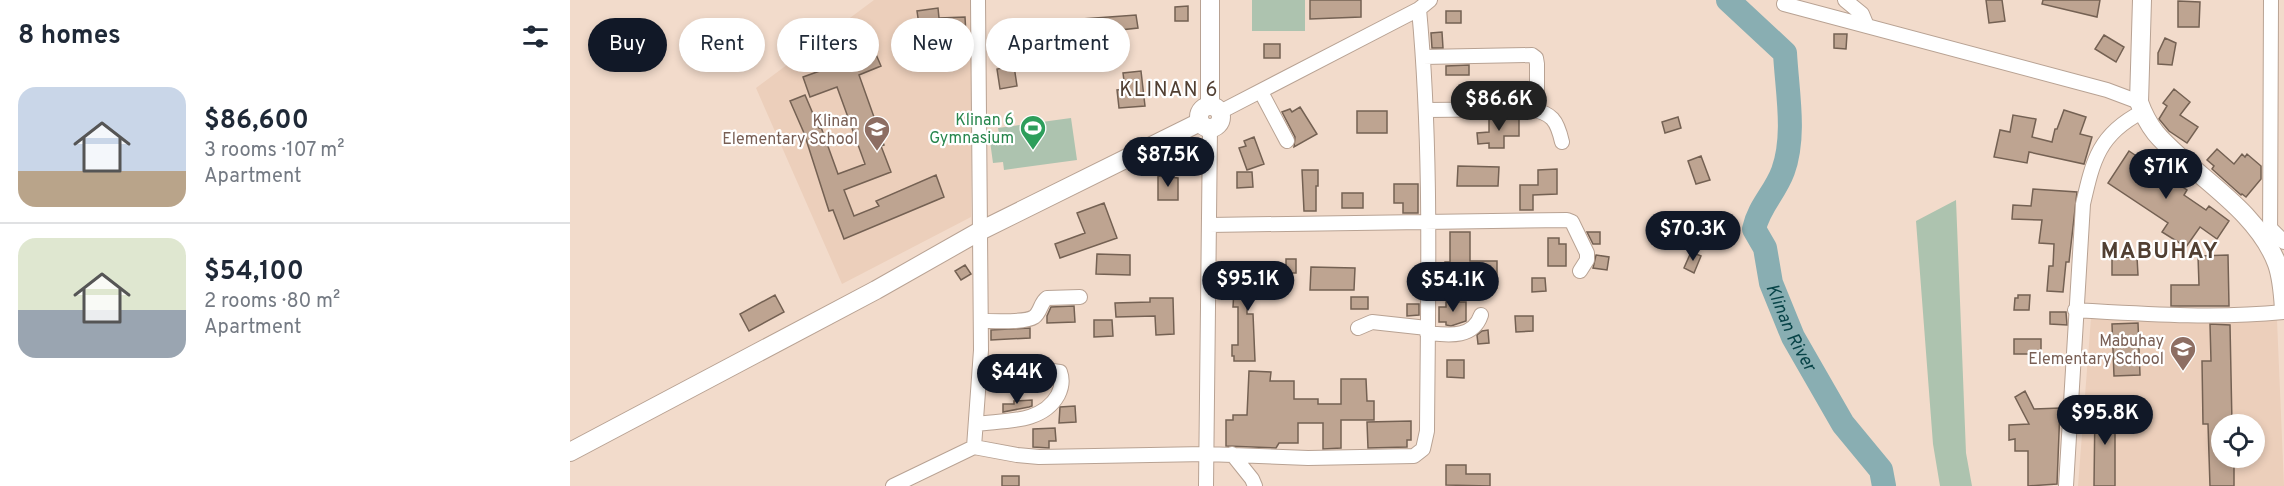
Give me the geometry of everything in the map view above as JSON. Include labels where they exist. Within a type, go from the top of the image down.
[{"type":"street","points":[[974,447],[981,321],[978,0]]},
{"type":"street","points":[[1210,0],[1215,109]]},
{"type":"street","points":[[1845,0],[1862,14],[1867,26]]},
{"type":"street","points":[[2142,0],[2141,107],[2155,134],[2240,211],[2275,239]]},
{"type":"street","points":[[2075,310],[2247,316],[2284,311],[2283,288],[2275,239],[2271,0]]},
{"type":"street","points":[[893,486],[974,447],[1039,457],[1206,453],[1356,458],[1414,456],[1419,453],[1425,445],[1427,431],[1428,222],[1427,110],[1423,57],[1424,4],[1261,92],[1215,109],[1200,111],[1205,125],[1209,225],[1206,453],[1206,486]]},
{"type":"street","points":[[1784,4],[2107,90],[2141,107]]},
{"type":"street","points":[[1423,57],[1532,56],[1536,58],[1537,64],[1537,110]]},
{"type":"street","points":[[2271,86],[2284,75]]},
{"type":"street","points":[[1261,92],[1287,141]]},
{"type":"street","points":[[2066,486],[2083,204],[2093,162],[2105,139],[2141,107]]},
{"type":"street","points":[[1427,110],[1544,111],[1558,125],[1562,142]]},
{"type":"street","points":[[570,452],[876,290],[980,231],[1205,125]]},
{"type":"street","points":[[1209,225],[1567,220],[1572,222],[1587,253],[1587,260],[1580,271]]},
{"type":"street","points":[[981,321],[1029,320],[1037,316],[1043,301],[1047,298],[1080,297]]},
{"type":"street","points":[[1359,328],[1372,322],[1427,331],[1466,333],[1474,328],[1481,315]]},
{"type":"street","points":[[976,424],[1030,417],[1042,413],[1050,406],[1061,387],[1060,372],[1038,369]]},
{"type":"street","points":[[1232,454],[1255,486]]},
{"type":"shaded area","name":"Klinan Elementary School","points":[[874,0],[971,0],[971,18],[891,18],[891,72],[971,72],[971,217],[842,284],[756,88],[777,72],[879,72],[879,18],[850,18]]},
{"type":"shaded area","name":"Mabuhay Elementary School","points":[[2091,318],[2277,320],[2284,486],[2078,486]]},
{"type":"green space","points":[[1252,0],[1305,0],[1305,31],[1252,31]]},
{"type":"green space","name":"Klinan 6 Gymnasium","points":[[1071,118],[1077,160],[1004,170],[1003,162],[993,163],[990,141],[1000,140],[998,128]]},
{"type":"green space","points":[[1956,200],[1966,453],[1972,486],[1940,486],[1933,444],[1916,221]]},
{"type":"building","points":[[1310,0],[1361,0],[1361,17],[1310,19]]},
{"type":"building","points":[[1986,0],[2002,0],[2005,21],[1989,23]]},
{"type":"building","points":[[2043,0],[2100,0],[2097,17],[2042,4]]},
{"type":"building","points":[[2178,1],[2200,2],[2199,27],[2178,27]]},
{"type":"building","points":[[1188,6],[1188,21],[1175,21],[1175,7]]},
{"type":"building","points":[[938,8],[939,18],[918,18],[917,11]]},
{"type":"building","points":[[1446,11],[1461,11],[1461,23],[1446,23]]},
{"type":"building","points":[[1136,15],[1138,28],[1130,29],[1130,18],[1096,18]]},
{"type":"building","points":[[1442,32],[1443,48],[1432,48],[1431,33]]},
{"type":"building","points":[[1834,34],[1847,34],[1846,49],[1834,48]]},
{"type":"building","points":[[2104,35],[2124,47],[2116,62],[2095,49]]},
{"type":"building","points":[[2165,38],[2176,43],[2172,65],[2158,64],[2158,53]]},
{"type":"building","points":[[1264,44],[1280,44],[1280,58],[1264,58]]},
{"type":"building","points":[[1469,65],[1469,75],[1446,75],[1446,66]]},
{"type":"building","points":[[1141,71],[1145,106],[1119,108],[1117,90],[1125,89],[1123,73]]},
{"type":"building","points":[[817,72],[866,72],[859,75],[884,145],[881,146],[891,172],[844,190],[854,216],[879,206],[876,201],[936,175],[944,197],[844,239],[833,210],[829,211],[804,133],[790,101],[805,95],[819,128],[821,127],[838,174],[865,164],[837,87],[810,97],[803,77]]},
{"type":"building","points":[[997,72],[1015,72],[1017,86],[1000,89]]},
{"type":"building","points":[[2174,89],[2190,102],[2180,115],[2198,127],[2187,143],[2169,131],[2159,119],[2167,106],[2163,103]]},
{"type":"building","points":[[1495,94],[1495,100],[1455,101],[1455,96]]},
{"type":"building","points":[[1300,107],[1317,134],[1294,147],[1295,137],[1282,112],[1290,109],[1292,112]]},
{"type":"building","points":[[2064,110],[2086,117],[2080,134],[2092,137],[2084,164],[2029,152],[2027,163],[1994,157],[2000,130],[2010,132],[2013,115],[2036,119],[2032,137],[2052,142]]},
{"type":"building","points":[[1357,111],[1387,111],[1387,133],[1357,133]]},
{"type":"building","points":[[1678,117],[1681,128],[1665,133],[1662,122]]},
{"type":"building","points":[[1489,118],[1519,118],[1519,136],[1504,136],[1504,148],[1489,148],[1489,143],[1478,144],[1477,133],[1489,132]]},
{"type":"building","points":[[1254,137],[1264,164],[1247,170],[1239,148],[1246,146],[1244,141]]},
{"type":"building","points":[[2217,149],[2234,164],[2242,154],[2245,157],[2247,154],[2261,166],[2261,179],[2246,197],[2212,169],[2214,166],[2207,160]]},
{"type":"building","points":[[2129,151],[2187,190],[2184,195],[2206,210],[2209,206],[2229,221],[2217,239],[2200,227],[2186,247],[2162,232],[2168,223],[2108,183]]},
{"type":"building","points":[[1701,156],[1710,180],[1696,184],[1688,161]]},
{"type":"building","points":[[1458,166],[1499,167],[1498,186],[1457,186]]},
{"type":"building","points":[[1557,169],[1557,194],[1533,195],[1533,210],[1520,210],[1520,185],[1538,185],[1538,170]]},
{"type":"building","points":[[1302,170],[1318,170],[1316,211],[1304,211]]},
{"type":"building","points":[[1237,172],[1252,172],[1253,187],[1237,188]]},
{"type":"building","points":[[1158,176],[1178,178],[1178,200],[1158,200]]},
{"type":"building","points":[[1394,184],[1418,184],[1418,213],[1403,213],[1403,203],[1394,203]]},
{"type":"building","points":[[2033,189],[2077,192],[2063,292],[2047,291],[2049,266],[2053,266],[2054,244],[2039,243],[2042,220],[2012,219],[2013,205],[2031,206]]},
{"type":"building","points":[[1342,193],[1363,193],[1363,208],[1342,208]]},
{"type":"building","points":[[1104,203],[1117,238],[1060,258],[1055,244],[1085,233],[1077,213]]},
{"type":"building","points":[[1450,232],[1470,232],[1470,261],[1497,261],[1497,288],[1484,288],[1484,281],[1451,281],[1451,275],[1445,275],[1445,262],[1450,262]]},
{"type":"building","points":[[1587,232],[1600,232],[1600,244],[1593,244]]},
{"type":"building","points":[[1548,238],[1559,238],[1559,244],[1566,244],[1566,266],[1548,266]]},
{"type":"building","points":[[1691,252],[1701,256],[1694,273],[1684,268]]},
{"type":"building","points":[[1097,254],[1130,255],[1130,275],[1096,274]]},
{"type":"building","points":[[1596,255],[1609,257],[1607,270],[1593,268]]},
{"type":"building","points":[[2228,255],[2229,306],[2171,306],[2171,285],[2199,285],[2198,256]]},
{"type":"building","points":[[2137,257],[2138,275],[2112,275],[2112,258]]},
{"type":"building","points":[[1286,259],[1296,259],[1296,273],[1286,273]]},
{"type":"building","points":[[965,265],[971,274],[961,280],[955,271]]},
{"type":"building","points":[[1311,267],[1355,268],[1354,290],[1310,290]]},
{"type":"building","points":[[1235,273],[1280,273],[1280,286],[1247,286],[1247,314],[1253,314],[1255,361],[1234,361],[1234,356],[1232,356],[1232,345],[1238,345],[1238,307],[1233,307]]},
{"type":"building","points":[[1532,278],[1545,278],[1546,291],[1532,292]]},
{"type":"building","points":[[775,295],[784,312],[749,331],[740,314]]},
{"type":"building","points":[[2018,295],[2030,295],[2029,310],[2014,310],[2015,298],[2018,298]]},
{"type":"building","points":[[1351,297],[1368,297],[1368,309],[1351,309]]},
{"type":"building","points":[[1150,298],[1173,298],[1174,334],[1156,335],[1155,316],[1116,317],[1115,303],[1150,302]]},
{"type":"building","points":[[1446,302],[1466,302],[1466,321],[1451,326],[1446,325],[1446,322],[1439,322],[1439,307],[1446,307]]},
{"type":"building","points":[[1407,304],[1419,304],[1419,315],[1407,316]]},
{"type":"building","points":[[1074,306],[1075,322],[1047,323],[1051,307]]},
{"type":"building","points":[[2050,312],[2066,312],[2067,325],[2050,324]]},
{"type":"building","points":[[1515,316],[1533,316],[1533,331],[1516,332]]},
{"type":"building","points":[[1094,320],[1112,320],[1113,336],[1094,337]]},
{"type":"building","points":[[2138,323],[2140,375],[2114,376],[2112,324]]},
{"type":"building","points":[[2210,324],[2230,325],[2232,414],[2211,414],[2211,468],[2234,468],[2234,486],[2210,486],[2208,424],[2203,424],[2202,361],[2211,361]]},
{"type":"building","points":[[1030,328],[1030,338],[991,340],[991,330]]},
{"type":"building","points":[[1488,330],[1489,343],[1478,344],[1477,335]]},
{"type":"building","points":[[2014,339],[2041,339],[2041,354],[2014,354]]},
{"type":"building","points":[[1447,360],[1464,360],[1464,378],[1447,377]]},
{"type":"building","points":[[995,364],[1010,364],[1010,382],[995,382]]},
{"type":"building","points":[[1249,371],[1271,372],[1270,381],[1294,381],[1294,399],[1318,399],[1318,404],[1341,404],[1341,379],[1366,379],[1367,401],[1374,401],[1374,420],[1341,420],[1341,448],[1323,449],[1323,423],[1298,423],[1298,443],[1279,443],[1276,448],[1226,446],[1226,420],[1233,420],[1233,415],[1247,415]]},
{"type":"building","points":[[2025,391],[2034,409],[2060,408],[2057,484],[2028,486],[2028,451],[2015,451],[2015,439],[2009,440],[2009,425],[2029,424],[2015,397]]},
{"type":"building","points":[[1032,400],[1032,406],[1003,412],[1003,404]]},
{"type":"building","points":[[2095,405],[2115,405],[2115,486],[2094,486]]},
{"type":"building","points":[[1075,406],[1076,422],[1059,423],[1060,407]]},
{"type":"building","points":[[1411,421],[1411,440],[1407,440],[1407,447],[1368,448],[1367,422]]},
{"type":"building","points":[[1055,428],[1056,441],[1049,441],[1049,448],[1033,447],[1033,429]]},
{"type":"building","points":[[1446,465],[1466,465],[1466,474],[1490,474],[1490,486],[1446,485]]},
{"type":"building","points":[[1002,476],[1019,476],[1019,486],[1002,486]]},
{"type":"waterway","name":"Klinan River","points":[[1728,0],[1785,53],[1790,113],[1787,157],[1780,179],[1760,213],[1754,229],[1765,248],[1771,283],[1793,337],[1843,424],[1881,470],[1884,486]]},
{"type":"place","name":"Klinan 6 Gymnasium","points":[[1033,151]]},
{"type":"place","name":"Klinan Elementary School","points":[[877,152]]},
{"type":"place","name":"Mabuhay Elementary School","points":[[2183,372]]},
{"type":"district","name":"KLINAN 6","points":[[1169,89]]},
{"type":"district","name":"MABUHAY","points":[[2160,250]]}]
